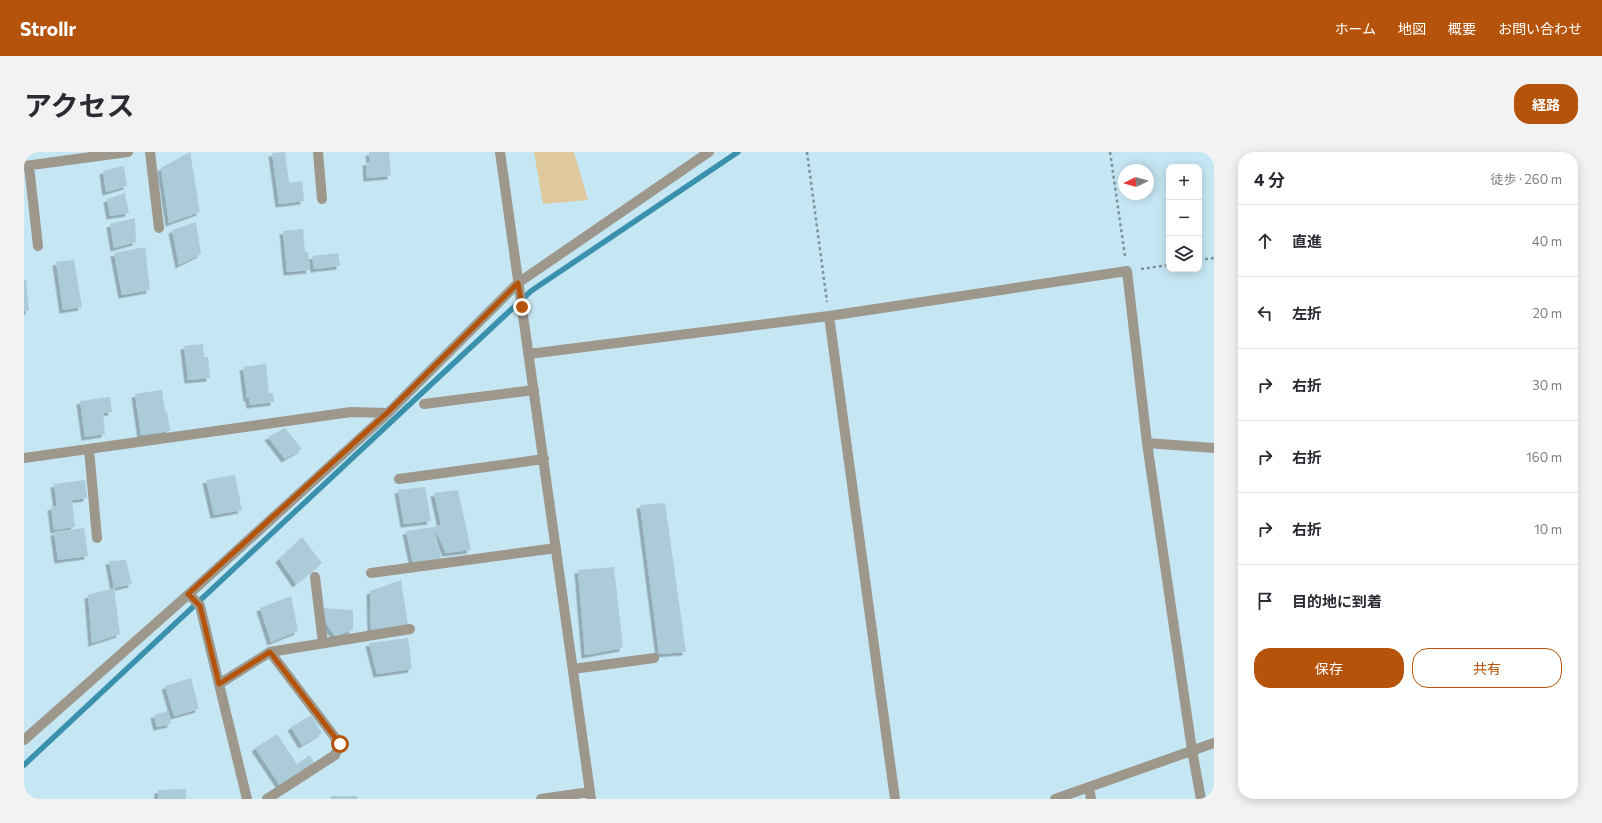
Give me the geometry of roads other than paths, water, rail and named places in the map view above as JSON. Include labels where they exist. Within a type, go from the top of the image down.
[{"type":"street","points":[[38,246],[26,166],[91,154],[128,152]]},
{"type":"street","points":[[150,152],[159,228]]},
{"type":"street","points":[[318,152],[322,199]]},
{"type":"street","points":[[500,152],[591,796],[541,799]]},
{"type":"street","points":[[24,740],[188,594],[388,412],[518,283],[709,152]]},
{"type":"street","points":[[529,354],[829,316],[1127,271],[1147,443],[1192,750],[1202,799]]},
{"type":"street","points":[[829,316],[896,799]]},
{"type":"street","points":[[424,404],[534,390]]},
{"type":"street","points":[[24,458],[351,412],[388,412]]},
{"type":"street","points":[[1147,443],[1214,448]]},
{"type":"street","points":[[89,449],[97,538]]},
{"type":"street","points":[[398,479],[544,459]]},
{"type":"street","points":[[370,573],[556,548]]},
{"type":"street","points":[[315,578],[324,643]]},
{"type":"street","points":[[188,594],[200,606],[247,799]]},
{"type":"street","points":[[219,684],[270,652],[410,629]]},
{"type":"street","points":[[267,799],[336,755],[340,744],[270,652]]},
{"type":"street","points":[[573,670],[654,658]]},
{"type":"street","points":[[1055,799],[1214,743]]},
{"type":"street","points":[[1089,787],[1091,799]]},
{"type":"waterway","points":[[24,765],[531,291],[738,152]]}]
